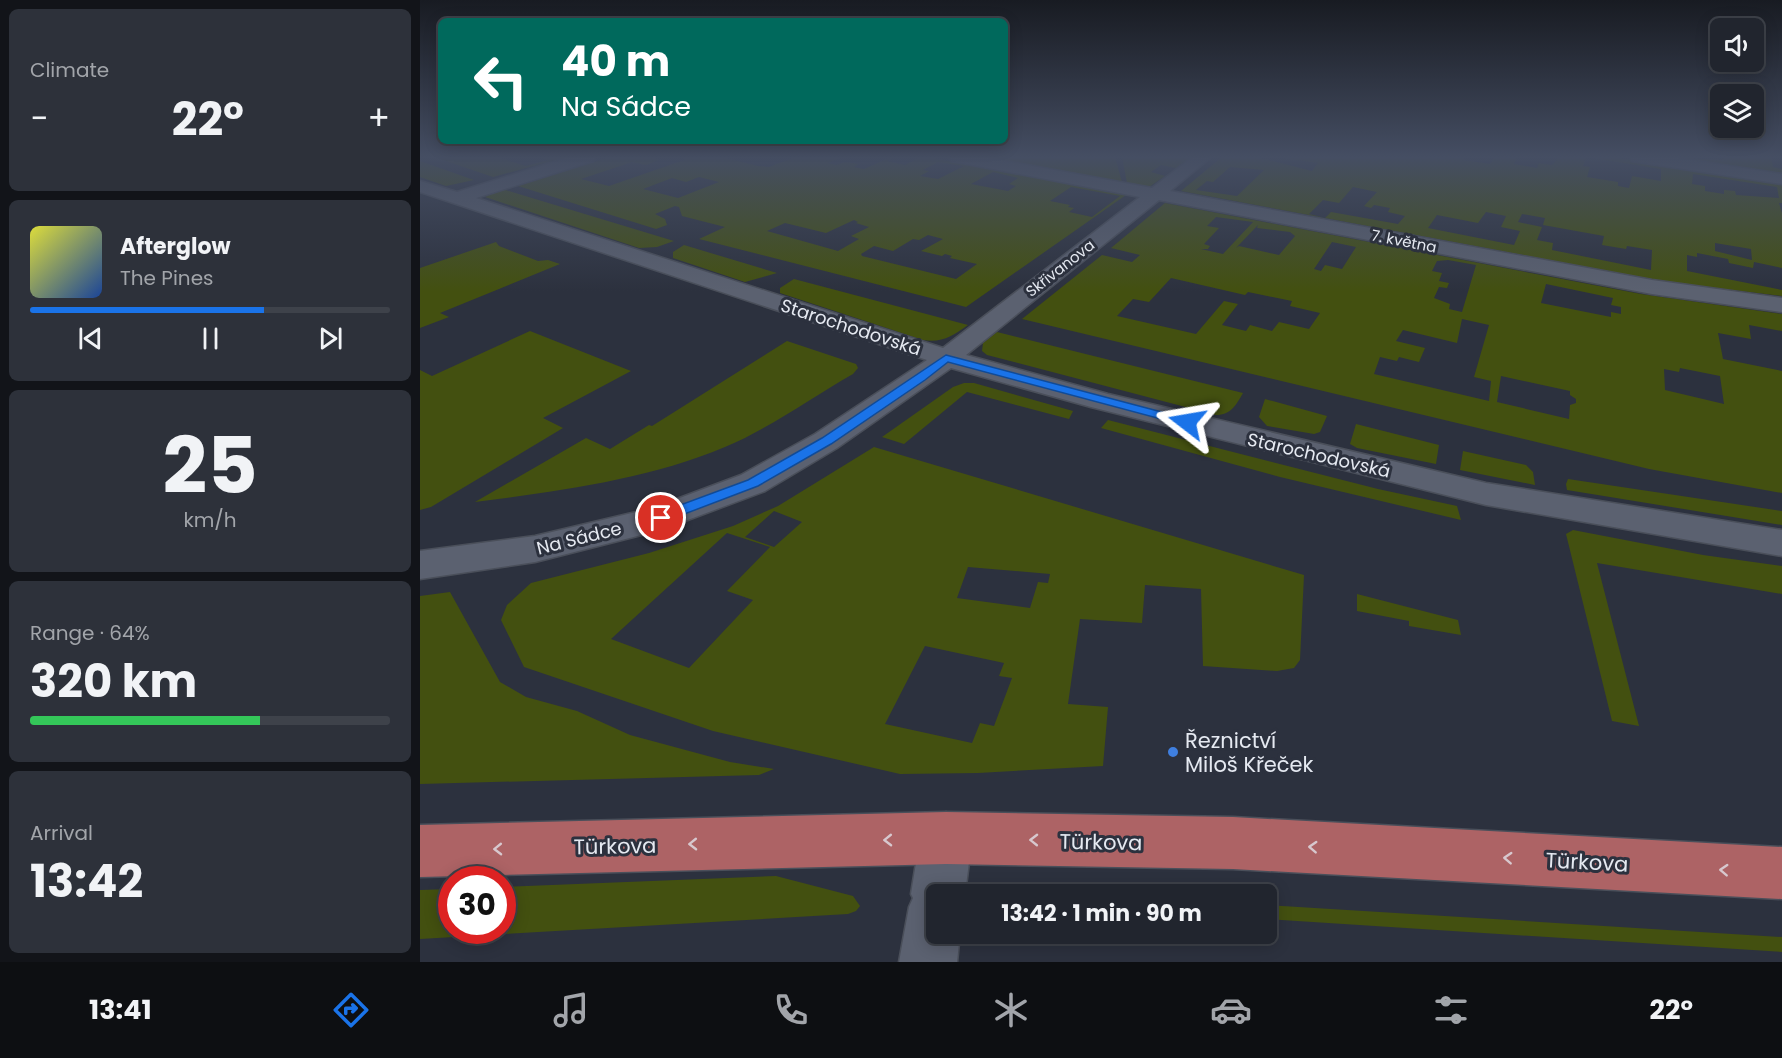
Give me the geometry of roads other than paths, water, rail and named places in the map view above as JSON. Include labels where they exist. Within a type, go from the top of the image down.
[{"type":"main road","name":"Türkova","points":[[420,851],[946,838],[1233,843],[1782,873]]},
{"type":"street","name":"Starochodovská","points":[[469,202],[946,358],[1112,404],[1486,494],[1782,543]]},
{"type":"street","name":"Skřivanova","points":[[946,358],[1144,202]]},
{"type":"street","name":"7. května","points":[[1196,202],[1652,287],[1782,305]]},
{"type":"street","name":"Na Sádce","points":[[420,565],[535,549],[661,518],[753,483],[826,441],[921,378],[946,358]]},
{"type":"street","points":[[939,884],[946,838]]},
{"type":"street","points":[[928,962],[931,944]]},
{"type":"place","name":"Řeznictví Miloš Křeček","points":[[1173,752]]}]
